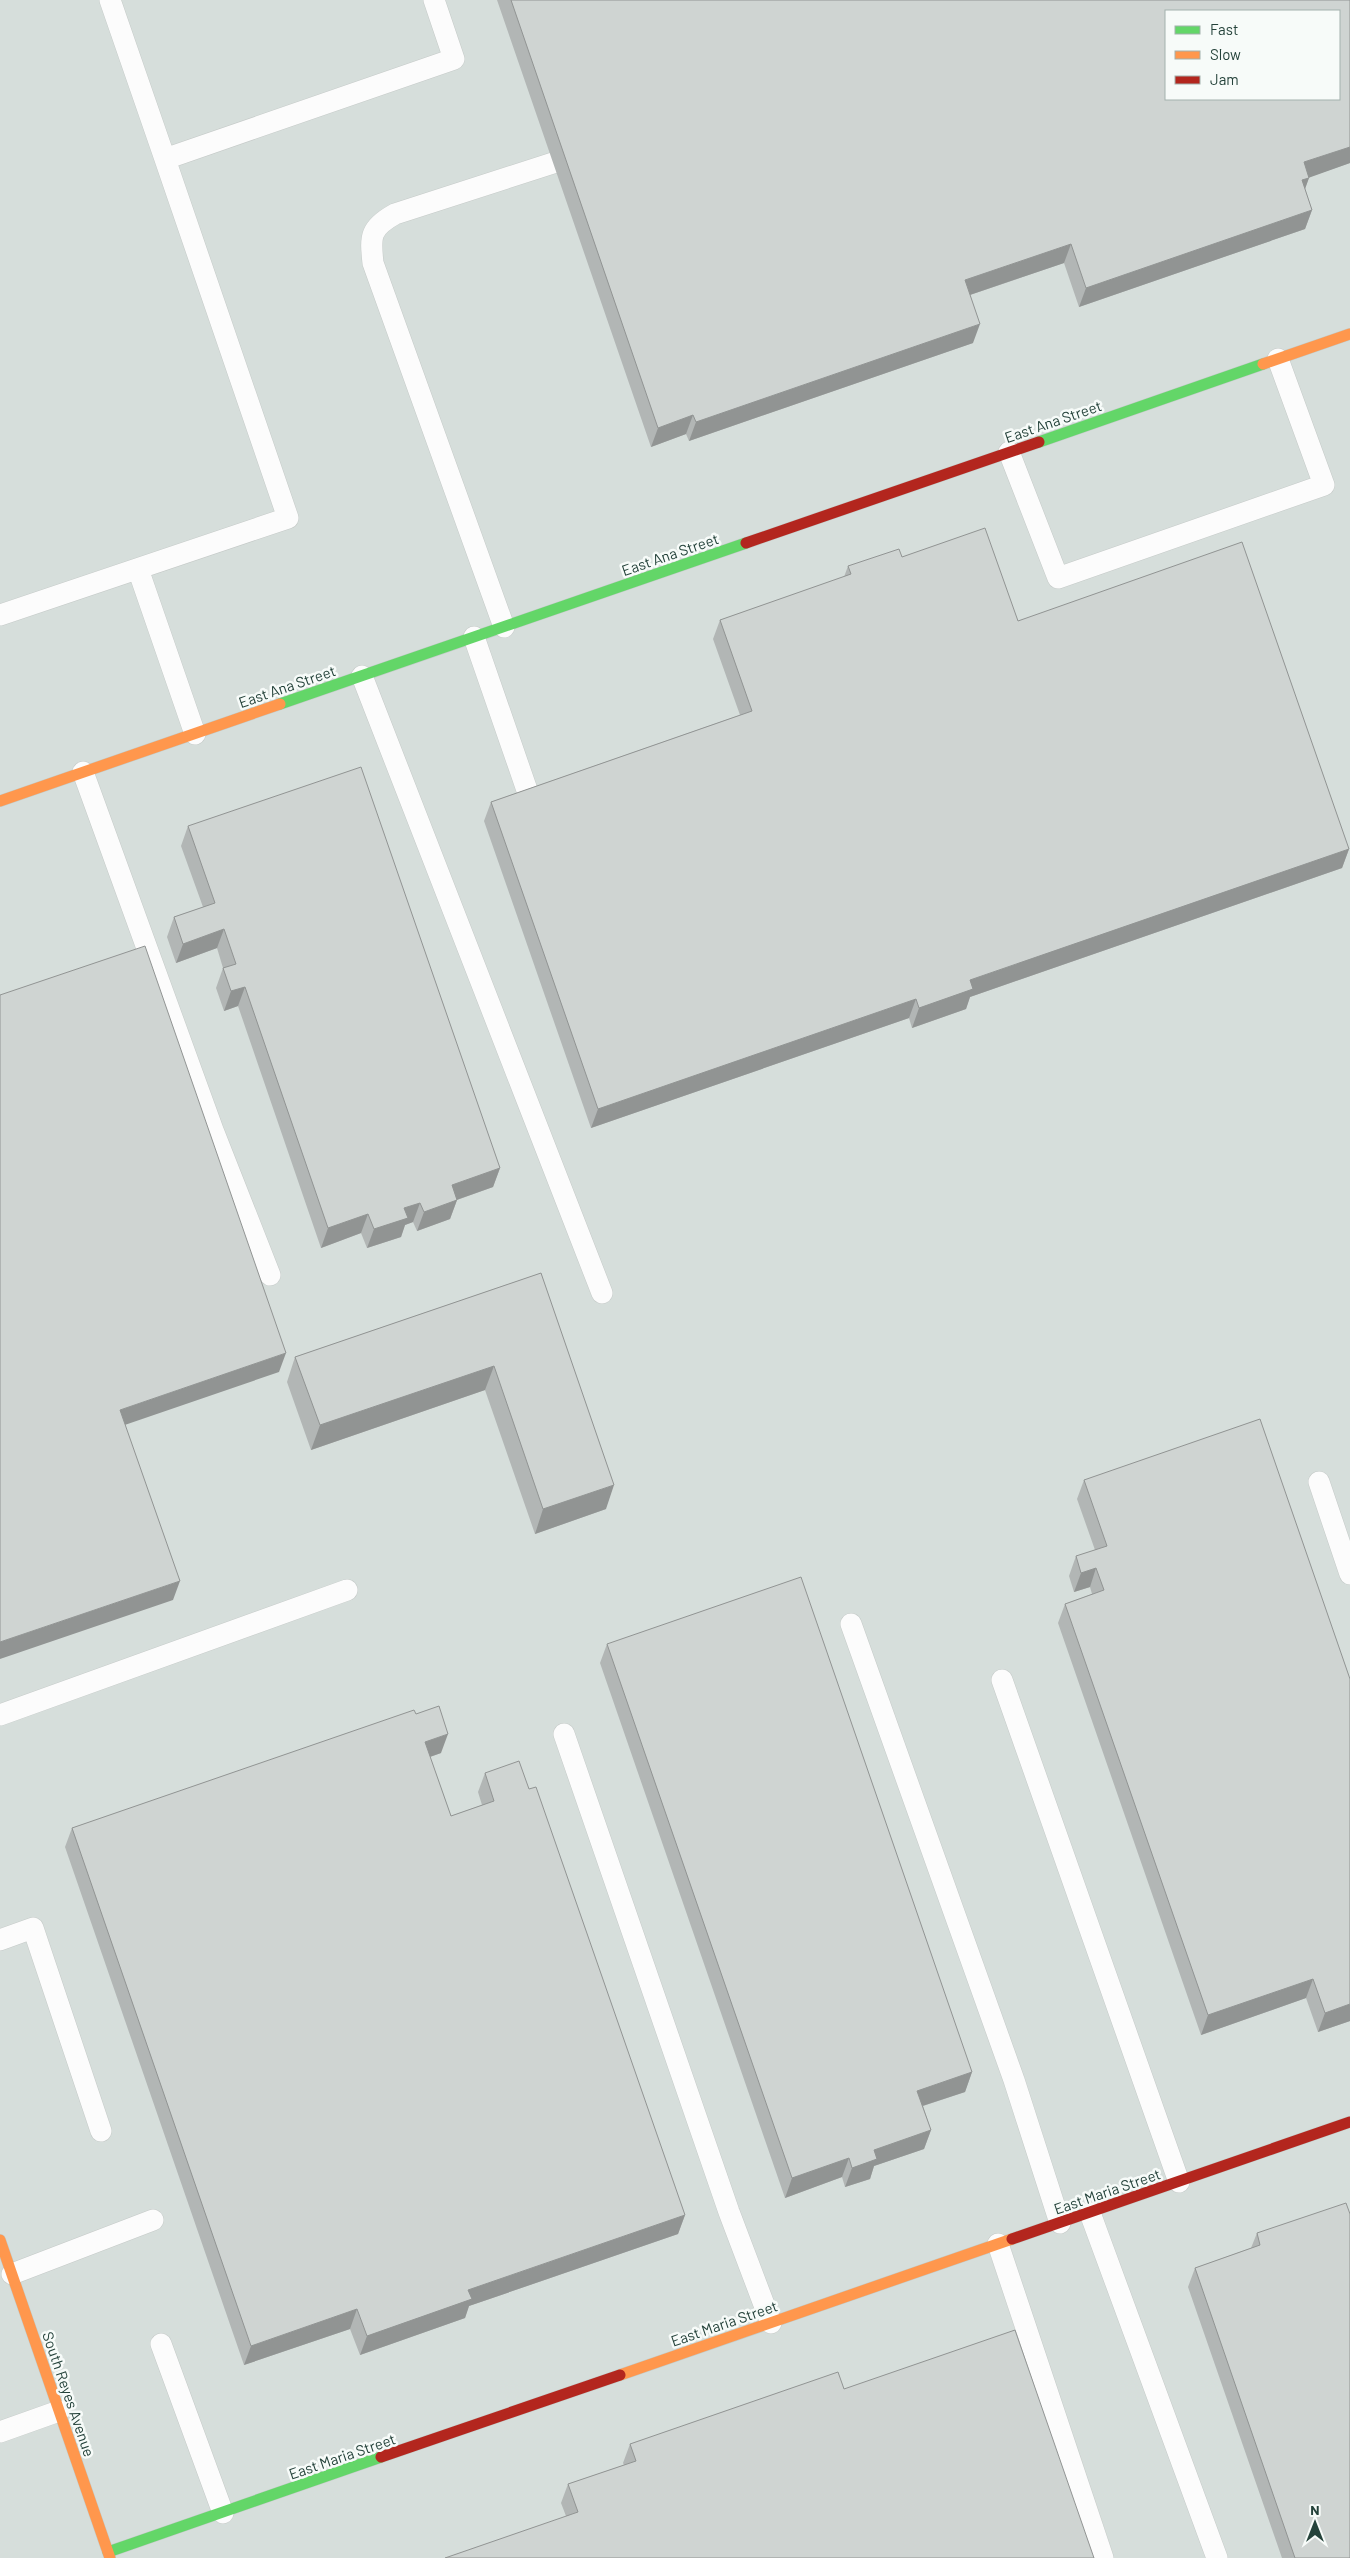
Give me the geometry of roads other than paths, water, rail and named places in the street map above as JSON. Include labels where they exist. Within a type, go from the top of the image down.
[{"type":"street","name":"East Ana Street","points":[[0,801],[1350,334]]},
{"type":"street","name":"East Maria Street","points":[[109,2555],[223,2512],[1350,2122]]},
{"type":"street","name":"South Reyes Avenue","points":[[0,2240],[109,2555]]},
{"type":"lane","points":[[0,615],[288,518],[110,0]]},
{"type":"lane","points":[[165,159],[454,59],[434,0]]},
{"type":"lane","points":[[504,627],[373,264],[370,240],[378,224],[395,214],[553,163]]},
{"type":"lane","points":[[1009,452],[1058,578],[1068,575],[1324,485],[1278,359]]},
{"type":"lane","points":[[138,569],[195,734]]},
{"type":"lane","points":[[474,637],[528,792]]},
{"type":"lane","points":[[362,676],[602,1293]]},
{"type":"lane","points":[[83,772],[213,1130],[270,1275]]},
{"type":"lane","points":[[1319,1482],[1350,1574]]},
{"type":"lane","points":[[0,1715],[347,1590]]},
{"type":"lane","points":[[851,1624],[1014,2080],[1060,2223]]},
{"type":"lane","points":[[1002,1680],[1179,2182]]},
{"type":"lane","points":[[564,1734],[729,2212],[770,2323]]},
{"type":"lane","points":[[0,1940],[32,1928],[101,2131]]},
{"type":"lane","points":[[1090,2213],[1217,2558]]},
{"type":"lane","points":[[12,2274],[153,2220]]},
{"type":"lane","points":[[998,2244],[1103,2558]]},
{"type":"lane","points":[[162,2344],[223,2512]]},
{"type":"lane","points":[[0,2432],[59,2411]]}]
